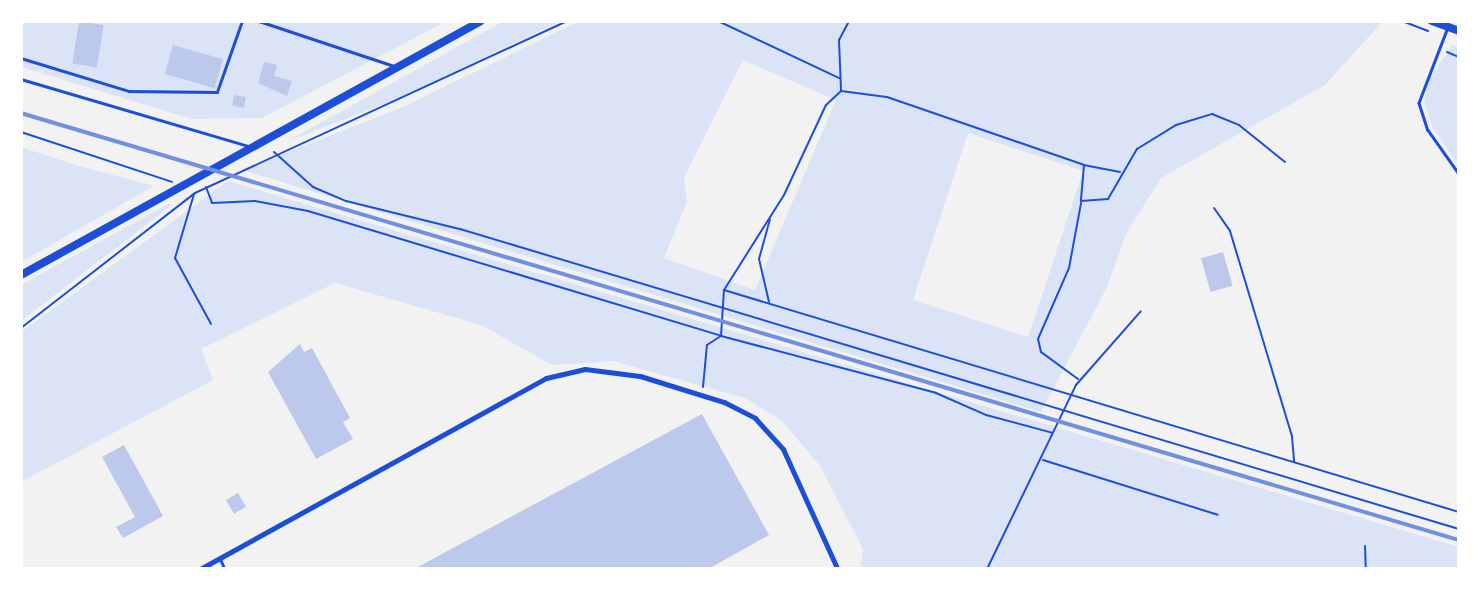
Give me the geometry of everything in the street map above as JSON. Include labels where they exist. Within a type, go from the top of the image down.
[{"type":"main road","points":[[21,275],[481,21]]},
{"type":"main road","points":[[1432,21],[1459,31]]},
{"type":"street","points":[[200,569],[546,378],[611,370],[700,394],[755,418],[783,449],[837,568]]},
{"type":"lane","points":[[21,58],[129,91],[217,92],[242,21]]},
{"type":"lane","points":[[259,21],[397,68]]},
{"type":"lane","points":[[1448,27],[1419,103],[1428,130],[1459,174]]},
{"type":"lane","points":[[21,79],[252,147]]},
{"type":"lane","points":[[220,558],[225,569]]},
{"type":"path","points":[[21,328],[195,193],[274,152],[401,102],[566,21]]},
{"type":"path","points":[[718,21],[839,78]]},
{"type":"path","points":[[841,91],[839,40],[849,21]]},
{"type":"path","points":[[1440,48],[1459,57]]},
{"type":"path","points":[[841,91],[887,97],[1084,165],[1120,172]]},
{"type":"path","points":[[721,335],[719,309],[724,290],[772,215],[826,105],[841,91]]},
{"type":"path","points":[[1081,201],[1108,199],[1120,172],[1157,136],[1212,114],[1239,125],[1284,162]]},
{"type":"path","points":[[21,132],[183,186]]},
{"type":"path","points":[[274,152],[313,187],[346,201],[1459,529]]},
{"type":"path","points":[[1079,380],[1041,352],[1038,339],[1069,268],[1081,201],[1084,165]]},
{"type":"path","points":[[206,187],[212,203],[255,201],[308,211],[721,335],[936,393],[986,415],[1053,433]]},
{"type":"path","points":[[195,193],[175,258],[212,324]]},
{"type":"path","points":[[1214,208],[1230,231],[1292,437],[1294,464]]},
{"type":"path","points":[[769,303],[759,259],[772,215]]},
{"type":"path","points":[[724,290],[1069,398],[1459,512]]},
{"type":"path","points":[[987,569],[1079,380],[1142,312]]},
{"type":"path","points":[[700,394],[707,345],[721,335]]},
{"type":"path","points":[[1042,460],[1217,515]]},
{"type":"path","points":[[1365,546],[1366,569]]},
{"type":"shaded area","points":[[21,21],[447,21],[262,118],[192,119],[21,67]]},
{"type":"shaded area","points":[[504,21],[561,21],[399,98],[286,142]]},
{"type":"shaded area","points":[[579,21],[1383,21],[1325,85],[1161,178],[1126,234],[1107,287],[1041,412],[242,170],[403,107]],"holes":[[[743,60],[836,100],[755,290],[664,258],[687,202],[684,178]],[[968,133],[1083,171],[1028,337],[913,300]]]},
{"type":"shaded area","points":[[1452,45],[1459,48],[1459,166],[1433,128],[1424,101],[1429,80]]},
{"type":"shaded area","points":[[21,147],[76,165],[154,186],[21,262]]},
{"type":"shaded area","points":[[228,181],[1459,547],[1459,569],[860,569],[863,549],[820,466],[782,421],[745,398],[613,361],[552,365],[481,325],[335,283],[201,349],[213,380],[21,482],[21,332]]},
{"type":"shaded area","points":[[168,204],[172,205],[21,321],[21,285]]},
{"type":"building","points":[[79,21],[104,25],[97,67],[72,63]]},
{"type":"building","points":[[173,45],[223,59],[215,88],[165,74]]},
{"type":"building","points":[[264,62],[277,65],[274,76],[292,81],[287,96],[258,83]]},
{"type":"building","points":[[234,95],[246,97],[244,108],[232,106]]},
{"type":"building","points":[[1223,252],[1233,286],[1211,292],[1201,258]]},
{"type":"building","points":[[300,344],[304,352],[312,348],[350,418],[343,422],[353,439],[316,459],[268,372]]},
{"type":"building","points":[[702,414],[769,535],[708,569],[414,569]]},
{"type":"building","points":[[124,445],[163,516],[123,538],[116,527],[135,517],[102,457]]},
{"type":"building","points":[[238,493],[246,507],[234,514],[226,500]]},
{"type":"railway","points":[[21,113],[1459,540]]}]
